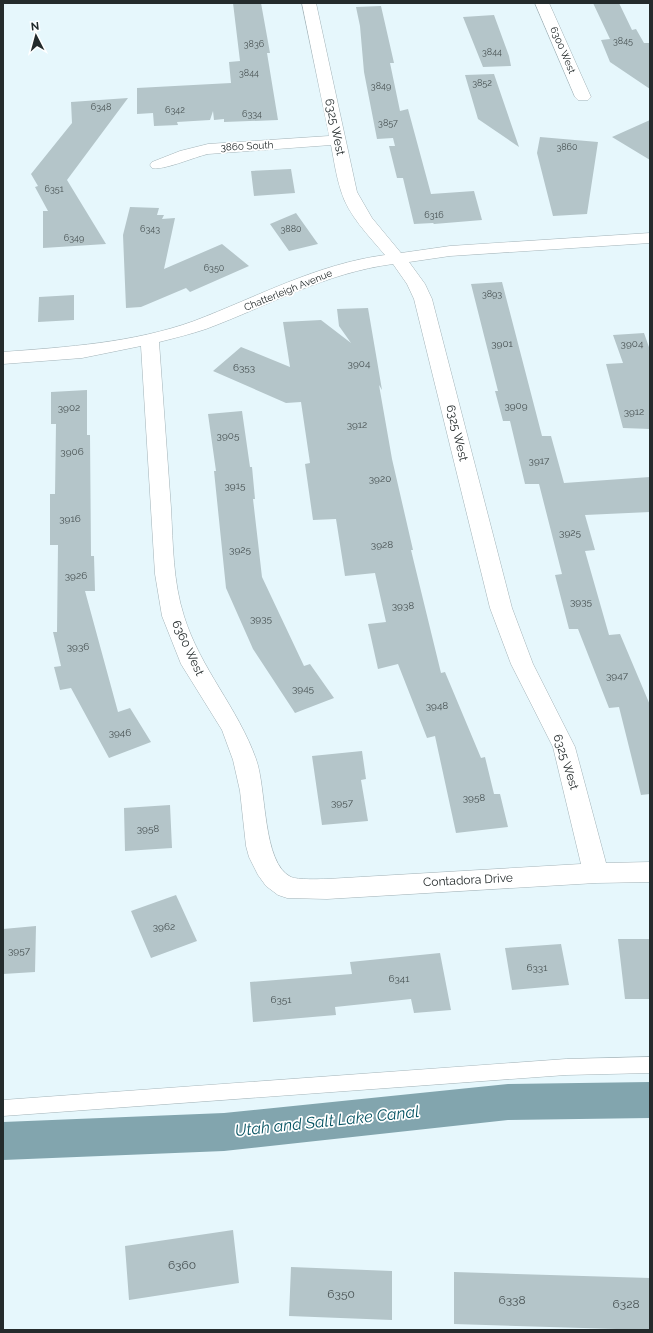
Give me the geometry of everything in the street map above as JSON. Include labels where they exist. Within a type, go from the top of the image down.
[{"type":"street","name":"6325 West","points":[[309,3],[351,199],[361,216],[395,258],[410,272],[423,299],[502,614],[522,664],[564,747],[596,873]]},
{"type":"street","name":"6300 West","points":[[542,3],[583,97]]},
{"type":"street","name":"3860 South","points":[[158,165],[186,154],[208,149],[338,140]]},
{"type":"street","name":"Chatterleigh Avenue","points":[[3,358],[93,351],[150,339],[199,325],[315,277],[353,266],[395,258],[450,251],[650,238]]},
{"type":"street","name":"6360 West","points":[[150,339],[165,574],[173,616],[192,664],[232,728],[245,760],[251,785],[261,857],[275,879],[287,888]]},
{"type":"street","name":"Contadora Drive","points":[[287,888],[327,889],[596,873],[650,872]]},
{"type":"lane","points":[[3,1108],[558,1067],[650,1065]]},
{"type":"building","points":[[233,3],[261,3],[270,53],[267,53],[278,120],[224,122],[224,119],[214,120],[213,111],[210,120],[177,122],[178,125],[154,126],[153,113],[137,114],[137,88],[231,83],[229,62],[240,61]]},
{"type":"building","points":[[593,3],[619,3],[632,30],[636,29],[644,43],[650,43],[650,89],[610,62],[601,40],[610,39]]},
{"type":"building","points":[[381,6],[394,63],[390,63],[400,111],[408,109],[431,194],[474,191],[482,220],[414,224],[403,178],[397,178],[389,146],[395,146],[393,138],[377,139],[364,72],[360,26],[356,7]]},
{"type":"building","points":[[494,15],[509,56],[511,66],[483,67],[463,17]]},
{"type":"building","points":[[494,74],[519,147],[478,119],[465,75]]},
{"type":"building","points":[[128,98],[67,180],[106,244],[43,248],[43,211],[48,211],[35,187],[38,186],[31,174],[72,123],[71,102]]},
{"type":"building","points":[[650,120],[650,160],[612,137]]},
{"type":"building","points":[[540,137],[598,142],[587,214],[553,216],[537,153]]},
{"type":"building","points":[[291,169],[295,193],[254,196],[251,171]]},
{"type":"building","points":[[130,207],[159,208],[157,215],[164,215],[162,219],[175,218],[164,269],[222,244],[249,266],[190,292],[186,288],[141,307],[126,308],[123,235]]},
{"type":"building","points":[[296,213],[318,244],[289,251],[270,224]]},
{"type":"building","points":[[502,282],[542,436],[551,436],[564,483],[650,477],[650,512],[585,515],[595,550],[585,551],[609,635],[620,634],[650,705],[650,794],[641,795],[619,707],[609,708],[578,629],[569,629],[555,575],[562,574],[539,484],[525,484],[510,421],[503,421],[495,391],[498,391],[471,284]]},
{"type":"building","points":[[74,295],[74,320],[38,322],[39,297]]},
{"type":"building","points":[[368,308],[382,390],[379,385],[392,459],[413,550],[411,550],[441,673],[445,672],[481,758],[485,757],[494,794],[500,794],[508,827],[456,833],[435,736],[427,738],[398,664],[378,669],[368,624],[386,622],[375,573],[345,576],[336,519],[313,520],[305,464],[310,463],[301,402],[286,403],[213,371],[241,347],[290,367],[283,322],[321,320],[351,343],[339,326],[337,309]]},
{"type":"building","points":[[644,333],[650,350],[650,429],[623,428],[606,364],[623,363],[613,335]]},
{"type":"building","points":[[87,390],[87,435],[90,435],[91,556],[94,556],[95,591],[85,591],[118,712],[130,708],[151,742],[109,758],[71,688],[60,690],[54,667],[61,666],[53,632],[57,632],[58,545],[50,545],[50,494],[55,494],[56,424],[51,424],[51,392]]},
{"type":"building","points":[[242,411],[250,467],[252,467],[255,499],[253,499],[262,577],[304,666],[310,664],[334,698],[295,713],[253,649],[226,588],[214,471],[216,471],[208,414]]},
{"type":"building","points":[[362,751],[366,779],[361,780],[368,821],[322,825],[312,756]]},
{"type":"building","points":[[170,805],[172,848],[125,851],[124,808]]},
{"type":"building","points":[[176,895],[197,941],[151,958],[131,911]]},
{"type":"building","points":[[36,926],[35,972],[3,974],[3,929]]},
{"type":"building","points":[[618,939],[650,939],[650,999],[625,999]]},
{"type":"building","points":[[561,944],[569,985],[512,990],[505,948]]},
{"type":"building","points":[[440,953],[451,1010],[414,1013],[411,999],[335,1007],[336,1015],[253,1022],[250,982],[352,974],[350,962]]},
{"type":"building","points":[[233,1230],[239,1283],[129,1300],[125,1246]]},
{"type":"building","points":[[291,1267],[392,1271],[392,1320],[289,1316]]},
{"type":"building","points":[[454,1272],[650,1278],[650,1330],[454,1324]]},
{"type":"waterway","name":"Utah and Salt Lake Canal","points":[[3,1141],[224,1132],[508,1102],[650,1100]]}]
